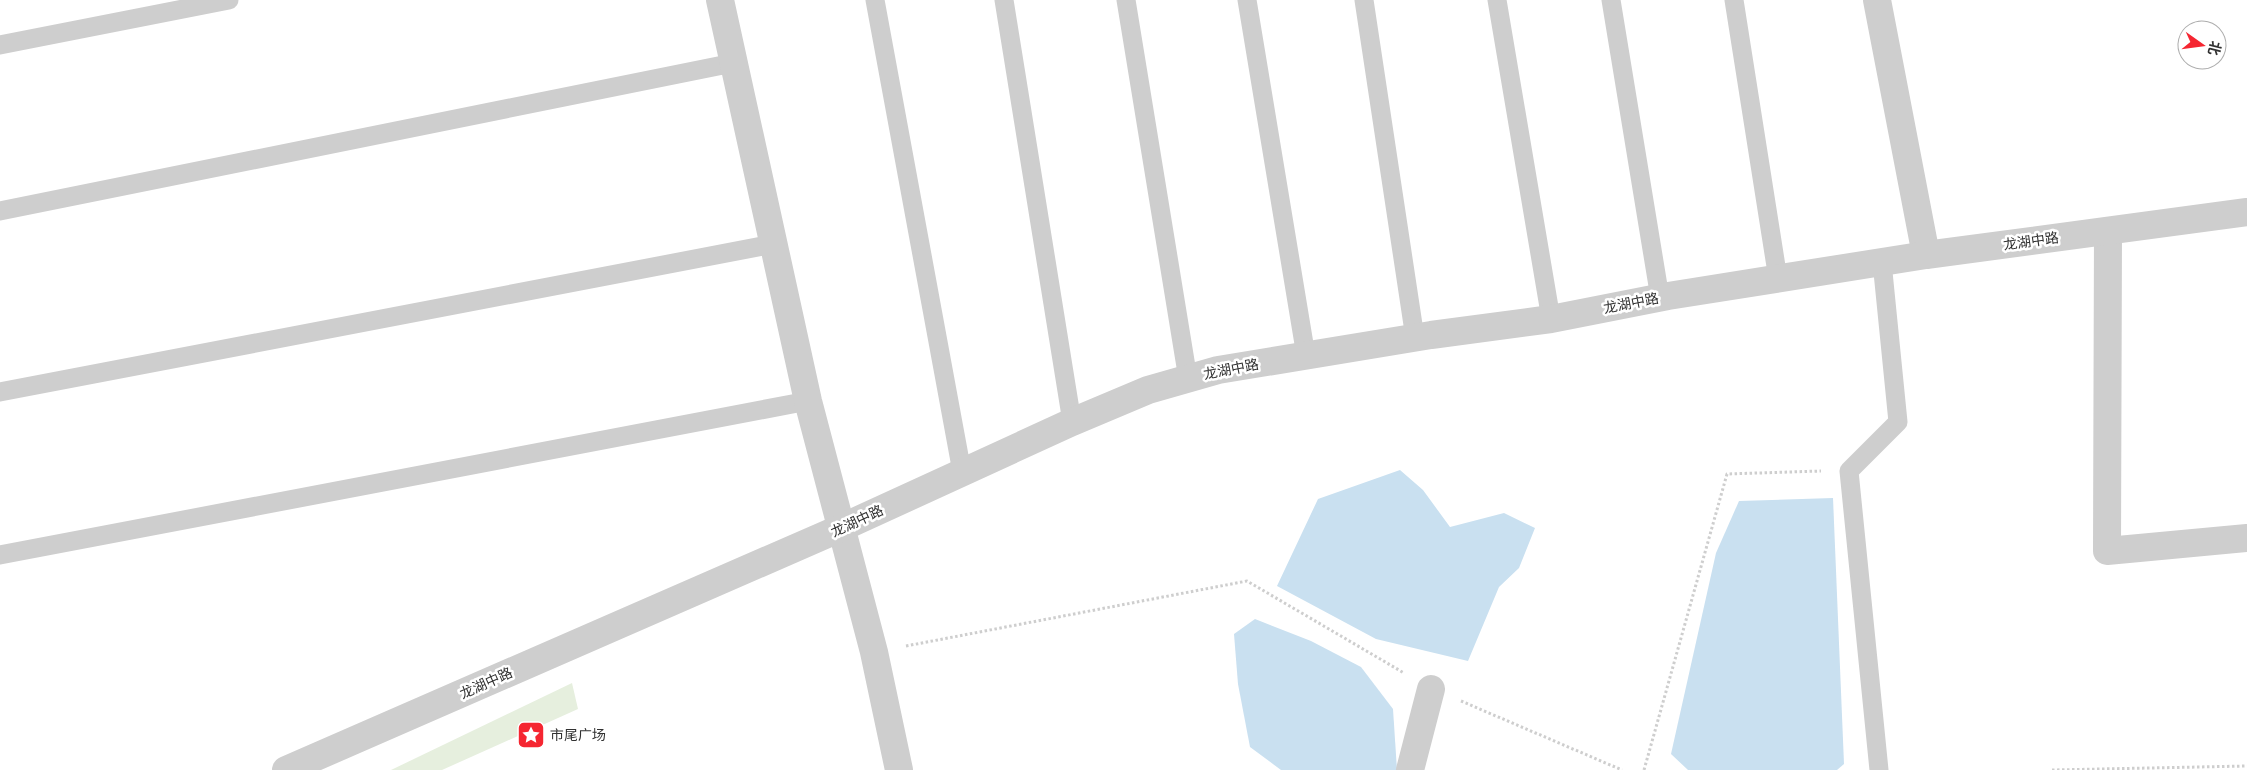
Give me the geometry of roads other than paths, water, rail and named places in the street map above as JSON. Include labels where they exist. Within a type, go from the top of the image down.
[{"type":"street","points":[[720,0],[732,63],[808,401],[874,652],[899,770]]},
{"type":"street","points":[[1877,0],[1926,255]]},
{"type":"street","name":"龙湖中路","points":[[1926,255],[2247,212]]},
{"type":"street","points":[[2108,231],[2107,552],[2247,538]]},
{"type":"street","name":"龙湖中路","points":[[286,770],[315,764],[1072,422],[1148,390],[1218,370],[1415,338],[1551,319],[1660,298],[1882,262]]},
{"type":"street","points":[[1410,770],[1431,689]]},
{"type":"lane","points":[[0,45],[229,0]]},
{"type":"lane","points":[[875,0],[962,472]]},
{"type":"lane","points":[[1004,0],[1072,422]]},
{"type":"lane","points":[[1126,0],[1188,378]]},
{"type":"lane","points":[[1247,0],[1306,356]]},
{"type":"lane","points":[[1364,0],[1415,338]]},
{"type":"lane","points":[[1497,0],[1551,319]]},
{"type":"lane","points":[[1612,0],[1660,298]]},
{"type":"lane","points":[[1734,0],[1778,279]]},
{"type":"lane","points":[[0,211],[732,63]]},
{"type":"lane","points":[[0,392],[773,244]]},
{"type":"lane","points":[[1879,770],[1849,470],[1898,422],[1882,262],[1926,255]]},
{"type":"lane","points":[[0,556],[808,401]]},
{"type":"water","points":[[1400,470],[1423,490],[1450,527],[1504,513],[1535,528],[1519,568],[1499,587],[1468,661],[1376,639],[1277,586],[1318,499]]},
{"type":"water","points":[[1833,498],[1844,764],[1837,770],[1688,770],[1671,754],[1716,553],[1739,501]]},
{"type":"water","points":[[1255,619],[1311,641],[1361,667],[1393,709],[1397,770],[1281,770],[1250,747],[1238,684],[1234,634]]},
{"type":"place","name":"市尾广场","points":[[531,735]]}]
